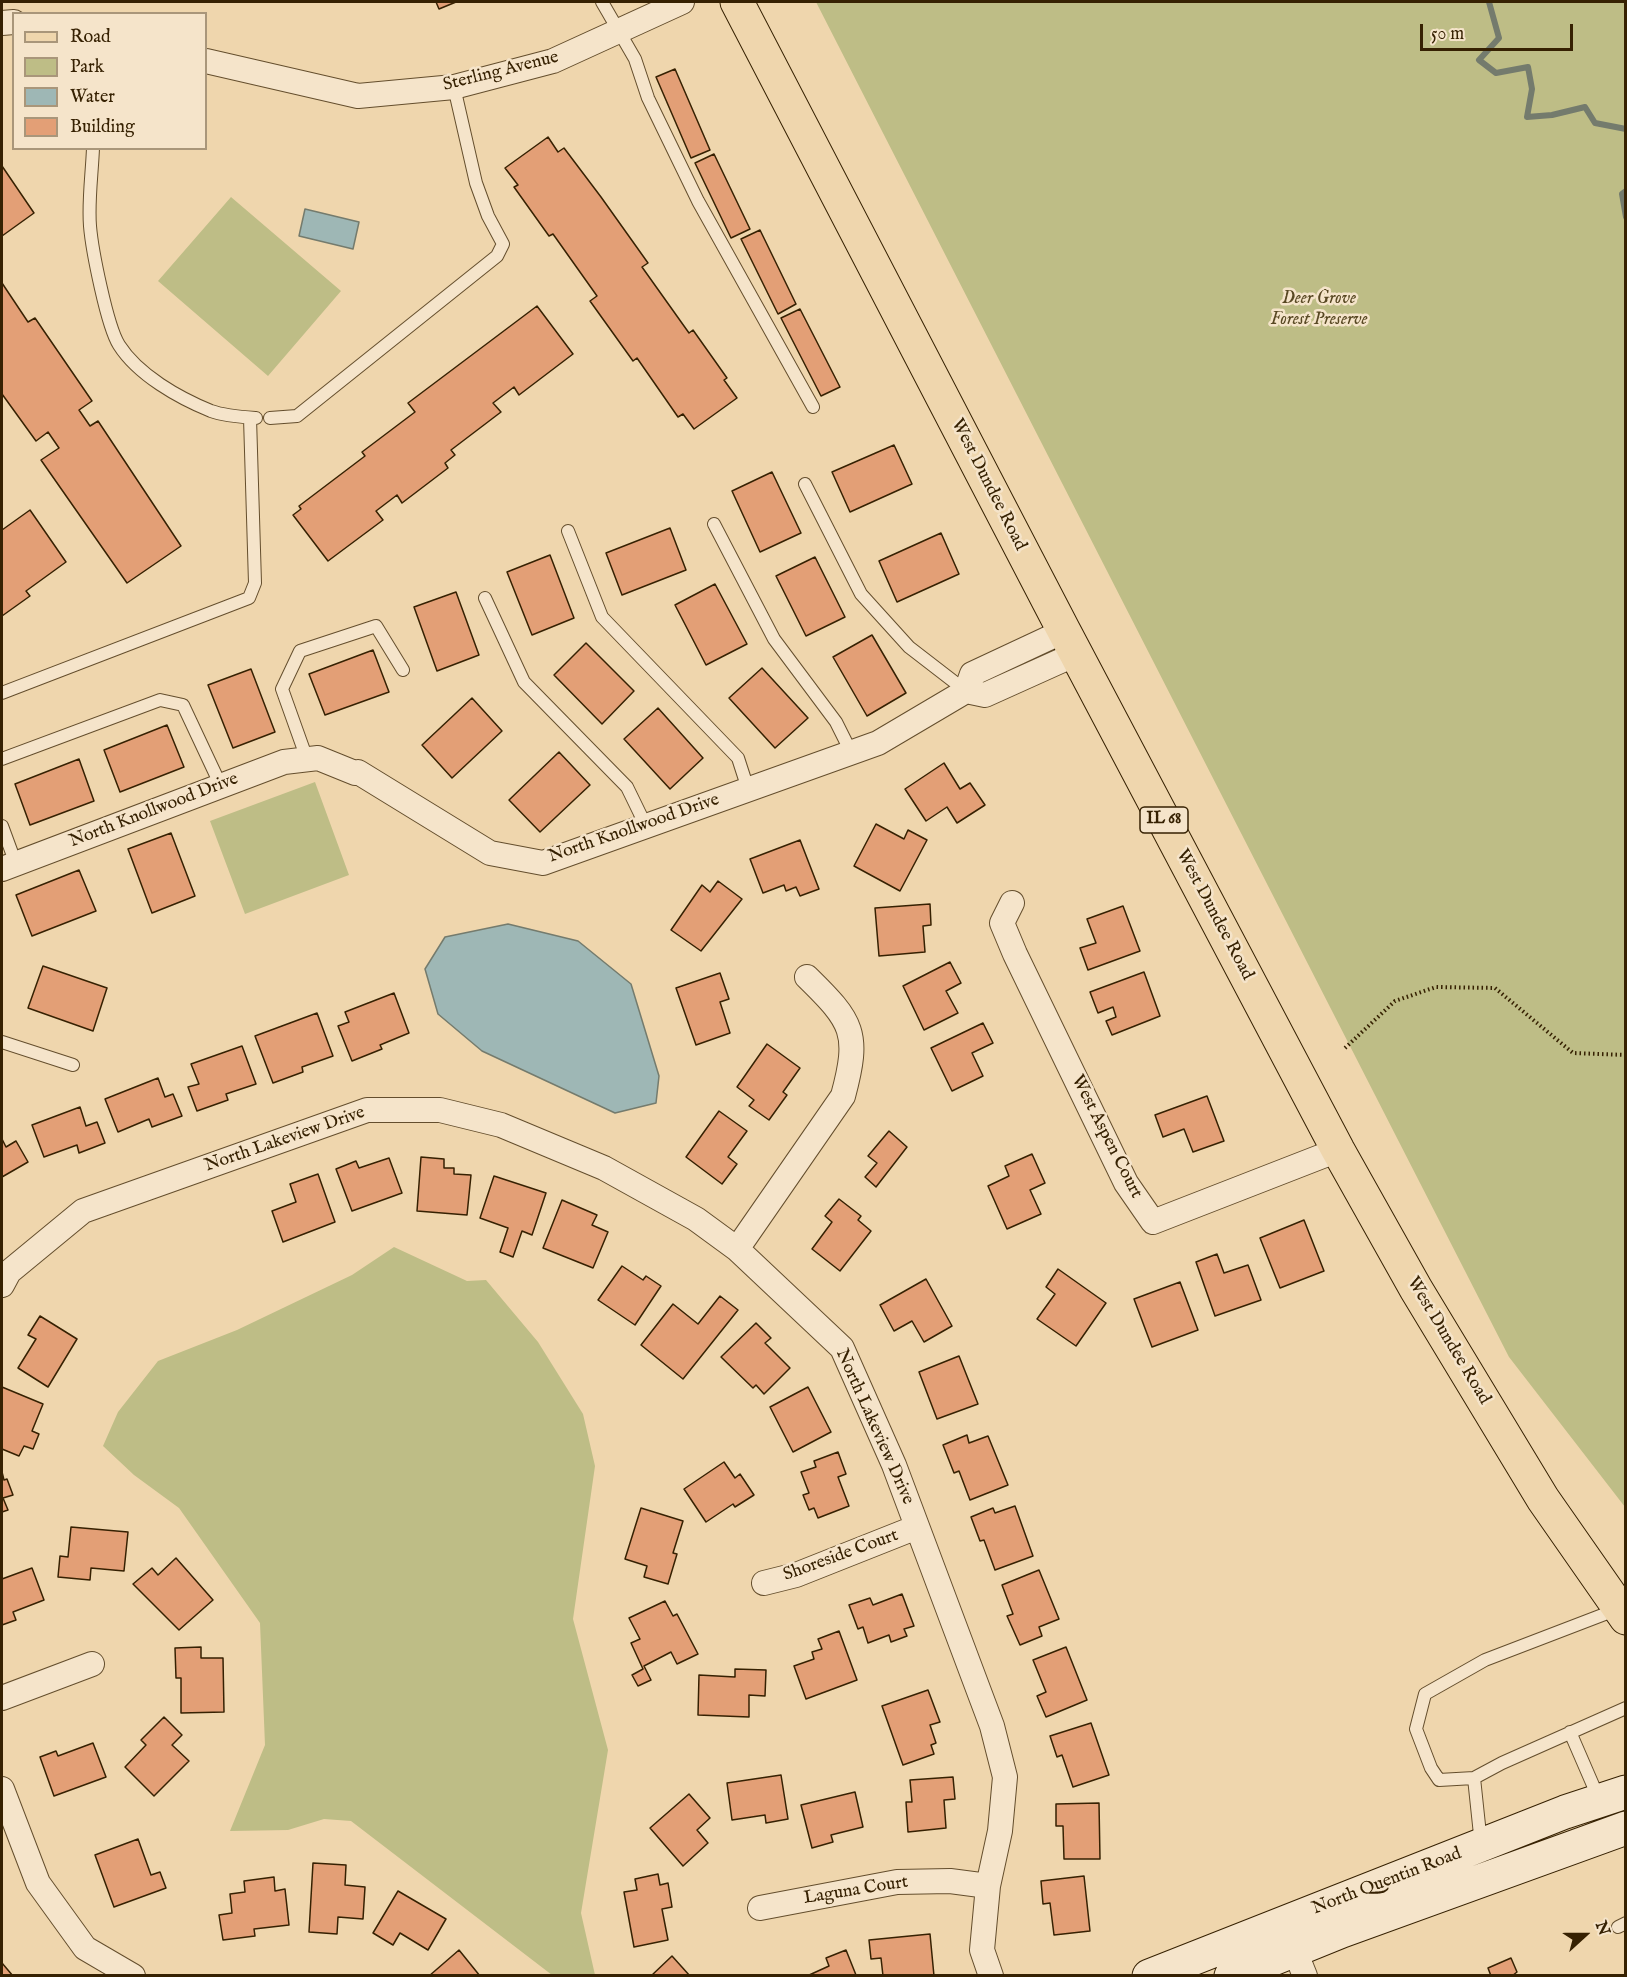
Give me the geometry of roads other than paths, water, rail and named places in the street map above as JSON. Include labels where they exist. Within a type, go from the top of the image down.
[{"type":"main road","name":"West Dundee Road","points":[[737,2],[1070,642],[1338,1150],[1416,1288],[1543,1498],[1622,1613]]},
{"type":"main road","name":"North Quentin Road","points":[[1149,1976],[1481,1845],[1613,1796]]},
{"type":"main road","name":"North Quentin Road","points":[[1231,1976],[1300,1963],[1626,1828]]},
{"type":"street","name":"Sterling Avenue","points":[[207,61],[358,96],[454,87],[553,61],[682,2]]},
{"type":"street","name":"North Knollwood Drive","points":[[9,866],[284,762],[318,758],[354,773],[358,772],[490,853],[543,862],[878,743],[966,691],[972,674],[1070,642]]},
{"type":"street","name":"West Aspen Court","points":[[1012,903],[1002,922],[1015,954],[1126,1183],[1153,1222],[1338,1150]]},
{"type":"street","points":[[737,1249],[843,1096],[850,1071],[854,1048],[849,1027],[835,1004],[807,977]]},
{"type":"street","name":"North Lakeview Drive","points":[[2,1285],[9,1272],[83,1212],[367,1110],[440,1110],[501,1125],[604,1168],[696,1219],[737,1249],[842,1348],[894,1465],[992,1726],[1005,1777],[1000,1831],[988,1886],[982,1950],[991,1976]]},
{"type":"street","name":"Shoreside Court","points":[[764,1583],[796,1575],[917,1527]]},
{"type":"street","points":[[2,1698],[92,1664]]},
{"type":"street","points":[[2,1789],[38,1883],[85,1948],[133,1976]]},
{"type":"street","name":"Laguna Court","points":[[760,1908],[897,1882],[950,1881],[988,1886]]},
{"type":"lane","points":[[602,2],[635,59],[648,98],[698,201],[813,407]]},
{"type":"lane","points":[[270,418],[297,416],[497,256],[503,244],[488,216],[476,183],[454,87]]},
{"type":"lane","points":[[2,693],[249,598],[255,583],[253,418],[212,411],[193,402],[152,378],[134,364],[120,346],[111,330],[90,226],[93,150]]},
{"type":"lane","points":[[805,484],[861,594],[909,647],[966,691]]},
{"type":"lane","points":[[714,524],[774,639],[836,722],[851,752]]},
{"type":"lane","points":[[568,531],[602,617],[738,758],[748,789]]},
{"type":"lane","points":[[485,598],[524,682],[627,787],[646,826]]},
{"type":"lane","points":[[307,759],[282,689],[300,651],[376,626],[403,670]]},
{"type":"lane","points":[[2,759],[160,700],[183,705],[221,786]]},
{"type":"lane","points":[[2,826],[9,866]]},
{"type":"lane","points":[[2,1042],[73,1065]]},
{"type":"lane","points":[[1622,1613],[1485,1660],[1425,1694],[1416,1729],[1431,1768],[1439,1780],[1474,1778],[1502,1762],[1626,1708]]},
{"type":"lane","points":[[1570,1732],[1613,1796]]},
{"type":"lane","points":[[1474,1778],[1481,1845]]},
{"type":"water","points":[[305,209],[359,222],[353,249],[299,236]]},
{"type":"water","points":[[508,924],[578,941],[631,984],[659,1076],[656,1103],[615,1113],[482,1051],[438,1014],[425,969],[445,937]]},
{"type":"waterway","points":[[1489,2],[1499,38],[1479,60],[1496,73],[1528,67],[1532,89],[1527,117],[1552,115],[1585,107],[1595,123],[1626,129]]},
{"type":"waterway","points":[[1626,191],[1622,194],[1626,217]]},
{"type":"park label","name":"Deer Grove Forest Preserve","points":[[1319,309]]}]
